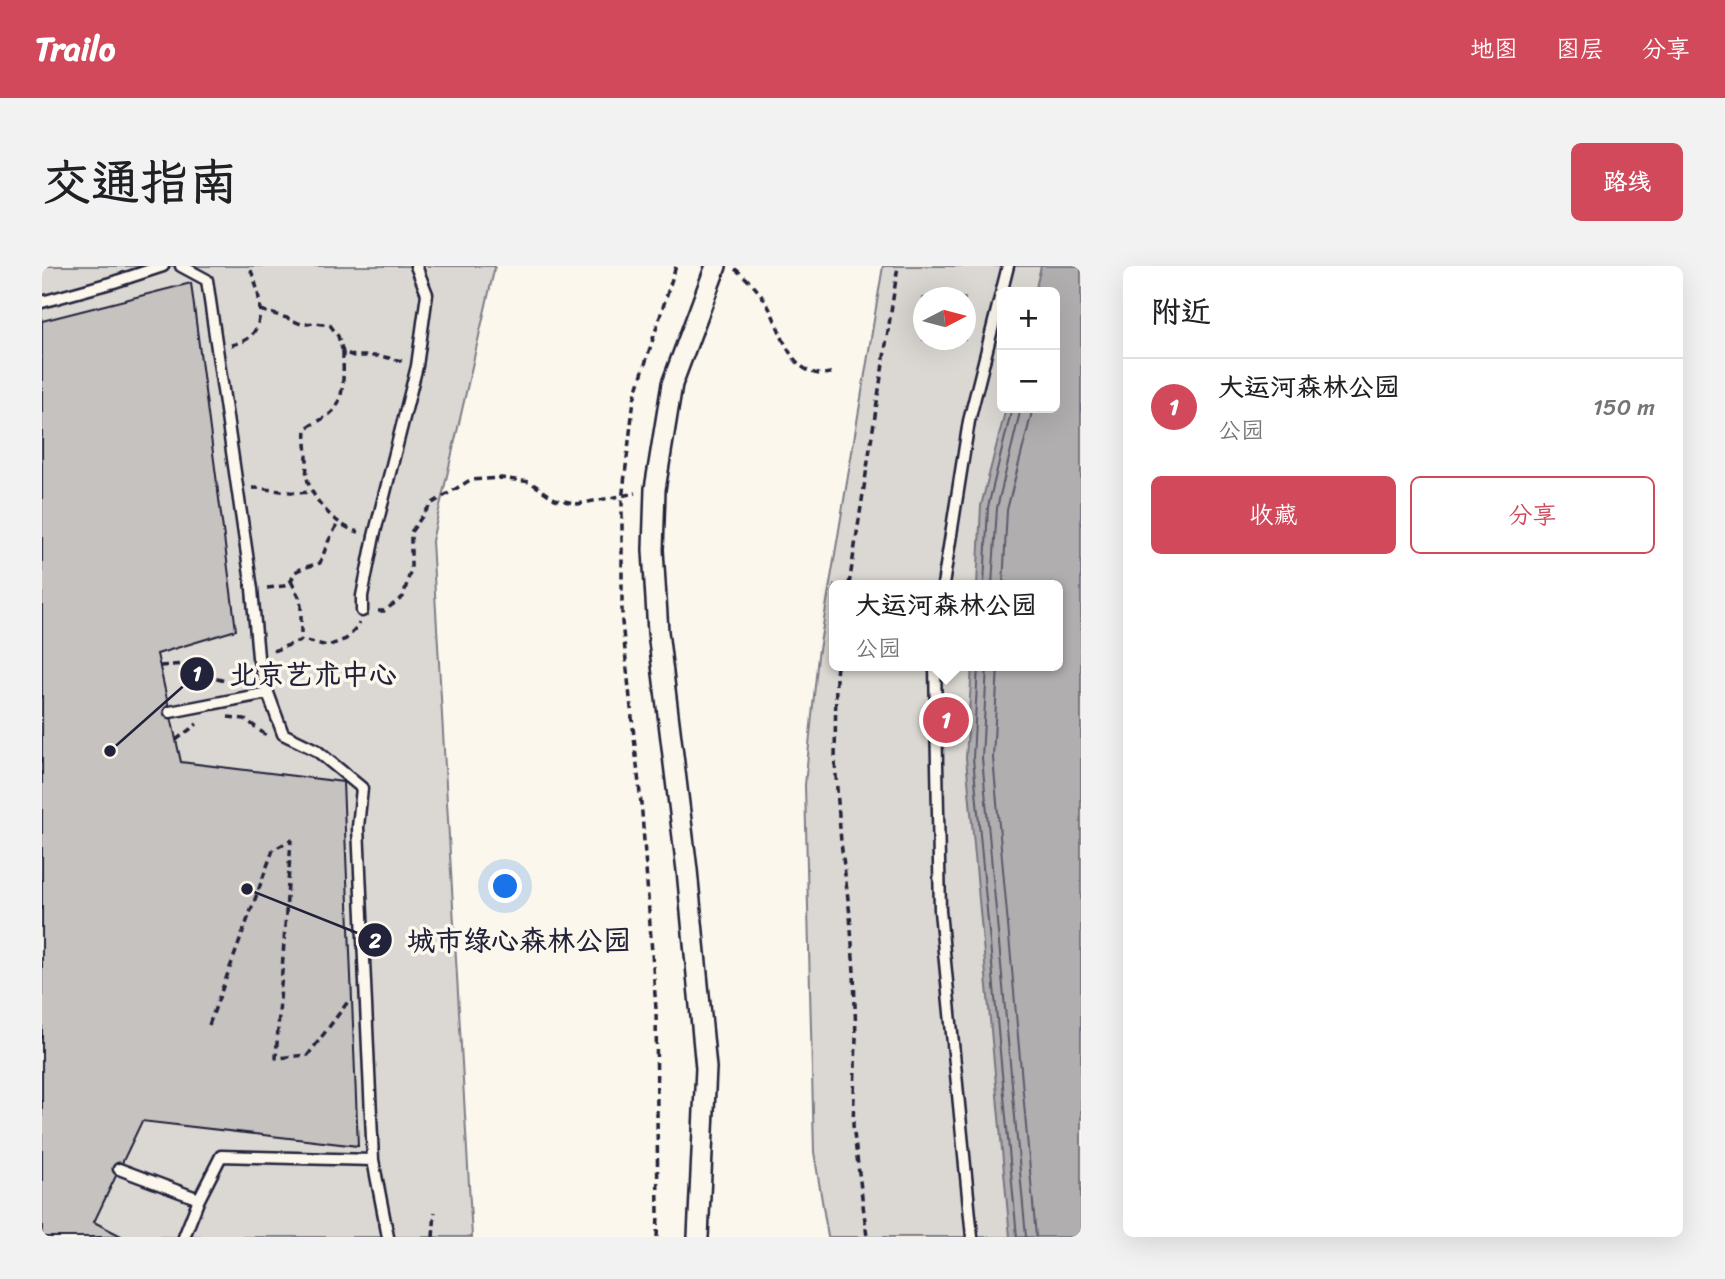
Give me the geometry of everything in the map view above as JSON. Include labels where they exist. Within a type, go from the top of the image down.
[{"type":"street","points":[[698,1237],[706,1068],[687,870],[658,632],[653,550],[655,489],[672,384],[716,266]]},
{"type":"lane","points":[[42,302],[163,266]]},
{"type":"lane","points":[[181,266],[207,280],[252,589],[258,657],[268,693],[283,734],[316,750],[362,788],[358,827],[373,1160],[388,1237]]},
{"type":"lane","points":[[362,611],[362,596],[374,537],[417,366],[426,294],[416,266]]},
{"type":"lane","points":[[944,580],[968,421],[1008,266]]},
{"type":"lane","points":[[935,671],[940,911],[972,1237]]},
{"type":"lane","points":[[170,712],[268,693]]},
{"type":"lane","points":[[184,1237],[199,1199],[221,1156],[373,1160]]},
{"type":"lane","points":[[120,1169],[199,1199]]},
{"type":"path","points":[[217,348],[247,339],[257,326],[259,295],[249,266]]},
{"type":"path","points":[[657,1237],[656,1009],[642,813],[622,622],[622,496],[634,399],[676,266]]},
{"type":"path","points":[[730,266],[743,276],[768,304],[786,347],[800,366],[819,374],[835,372]]},
{"type":"path","points":[[850,580],[898,266]]},
{"type":"path","points":[[260,310],[301,324],[330,325],[338,336],[343,352],[340,398],[334,411],[306,428],[304,443],[307,476],[312,491],[338,523],[374,537]]},
{"type":"path","points":[[343,352],[354,356],[380,356],[417,366]]},
{"type":"path","points":[[160,666],[185,664],[206,676],[229,682],[246,676],[258,657],[301,640],[328,646],[346,639],[358,626],[362,611],[384,611],[403,597],[411,569],[411,532],[431,504],[470,480],[501,478],[530,482],[555,499],[578,504],[655,489]]},
{"type":"path","points":[[238,491],[268,488],[306,493],[312,491]]},
{"type":"path","points":[[252,589],[284,586],[295,572],[320,563],[338,523]]},
{"type":"path","points":[[290,581],[301,606],[301,640]]},
{"type":"path","points":[[837,671],[835,762],[855,985],[853,1125],[867,1237]]},
{"type":"path","points":[[223,716],[245,719],[273,741]]},
{"type":"path","points":[[176,740],[198,723]]},
{"type":"path","points":[[209,1025],[273,850],[291,840],[276,1058],[309,1055],[366,977]]},
{"type":"path","points":[[433,1237],[435,1212]]},
{"type":"shaded area","points":[[42,266],[495,266],[432,541],[472,1237],[42,1237]]},
{"type":"shaded area","points":[[883,266],[1081,266],[1081,1237],[828,1237],[814,1152],[805,785],[818,656],[829,590],[829,671],[1063,671],[1063,580],[831,580]]},
{"type":"water","points":[[1041,266],[1081,266],[1081,1237],[1010,1237],[966,758],[972,671],[1063,671],[1063,580],[977,580],[981,506],[1005,413],[1060,413],[1060,287],[1036,287]]},
{"type":"building","points":[[191,283],[236,630],[157,654],[181,762],[343,782],[358,1146],[142,1121],[94,1222],[123,1237],[42,1237],[42,321]]},
{"type":"place","name":"大运河森林公园","points":[[946,720]]},
{"type":"place","name":"北京艺术中心","points":[[110,751]]},
{"type":"place","name":"城市绿心森林公园","points":[[247,889]]}]
